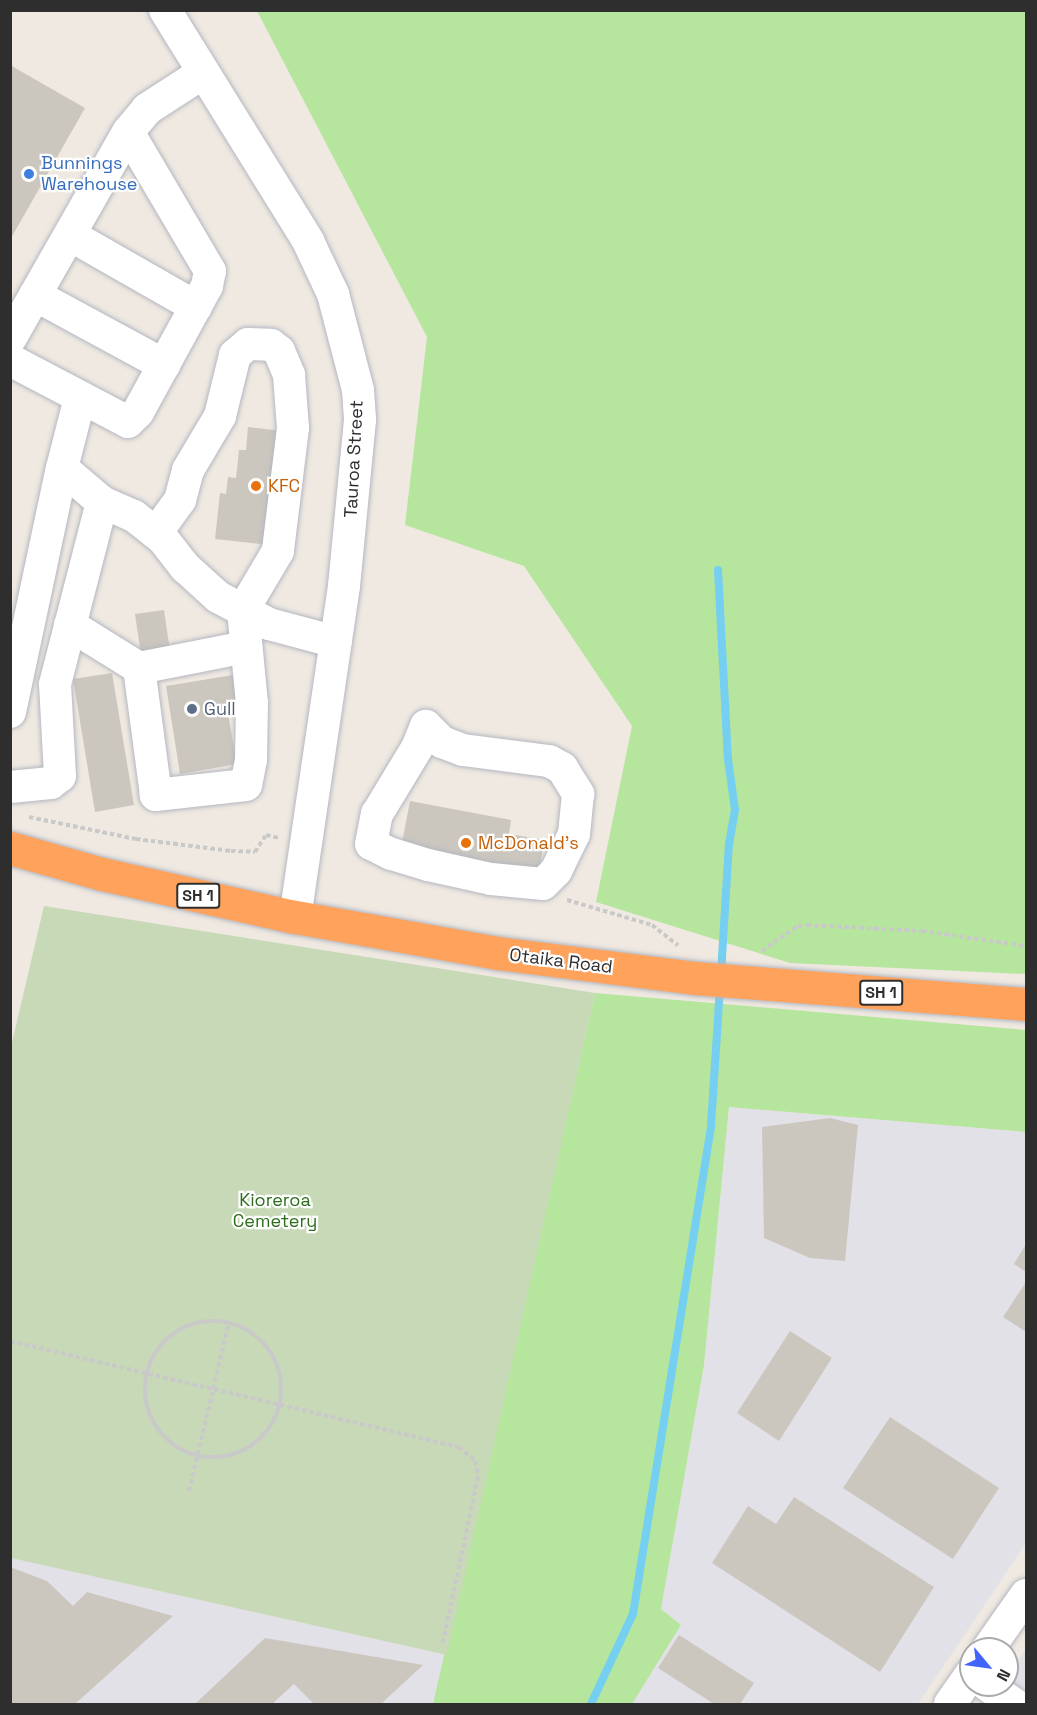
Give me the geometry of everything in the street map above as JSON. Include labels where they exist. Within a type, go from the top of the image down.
[{"type":"highway","name":"Otaika Road","points":[[10,848],[102,874],[295,917],[497,953],[695,978],[1026,1004]]},
{"type":"highway","name":"Otaika Road","points":[[10,868],[102,874]]},
{"type":"street","name":"Tauroa Street","points":[[165,10],[201,74],[308,241],[333,294],[351,354],[360,420],[336,642],[295,917]]},
{"type":"street","points":[[10,339],[128,132],[147,109],[201,74]]},
{"type":"street","points":[[10,360],[128,422],[138,412],[207,286],[210,271],[128,132]]},
{"type":"street","points":[[70,235],[196,307]]},
{"type":"street","points":[[35,295],[164,365]]},
{"type":"street","points":[[139,668],[156,795],[246,785],[251,760],[252,703],[243,610],[278,551],[293,428],[289,375],[279,351],[271,345],[248,344],[235,355],[220,416],[188,470],[180,500],[156,533]]},
{"type":"street","points":[[10,712],[62,468],[80,398]]},
{"type":"street","points":[[62,468],[102,502],[134,516],[156,533],[218,597],[269,624],[336,642]]},
{"type":"street","points":[[10,787],[51,783],[60,776],[55,684],[102,502]]},
{"type":"street","points":[[70,626],[139,668],[246,647]]},
{"type":"street","points":[[426,726],[442,742],[463,750],[549,761],[562,768],[578,794],[574,834],[556,872],[543,884],[491,879],[428,865],[391,854],[370,844],[377,814],[417,748],[426,726]]},
{"type":"street","points":[[996,1637],[1026,1595]]},
{"type":"street","points":[[950,1704],[959,1691]]},
{"type":"path","points":[[754,954],[765,950],[798,926],[807,925],[922,931],[1026,946]]},
{"type":"path","points":[[207,1320],[229,1322],[249,1330],[265,1344],[276,1362],[281,1383],[279,1405],[270,1427],[254,1444],[232,1455],[198,1455],[166,1439],[152,1420],[145,1397],[146,1373],[154,1353],[168,1337],[207,1320]]},
{"type":"path","points":[[189,1491],[229,1322]]},
{"type":"path","points":[[10,1341],[459,1447],[475,1461],[478,1477],[442,1646]]},
{"type":"shaded area","points":[[729,1107],[1026,1132],[1026,1543],[963,1637],[959,1637],[959,1643],[918,1704],[632,1704],[681,1625],[661,1609],[704,1365]]},
{"type":"shaded area","points":[[11,1558],[447,1655],[433,1704],[11,1704]]},
{"type":"shaded area","points":[[1026,1649],[1026,1704],[1019,1697],[1019,1659]]},
{"type":"green space","points":[[257,11],[1026,11],[1026,974],[790,963],[596,902],[632,726],[524,566],[405,525],[427,337]]},
{"type":"green space","name":"Kioreroa Cemetery","points":[[44,906],[595,993],[447,1655],[11,1558],[10,1051]]},
{"type":"green space","points":[[595,993],[1026,1030],[1026,1132],[729,1107],[704,1365],[661,1609],[681,1625],[632,1704],[433,1704]]},
{"type":"building","name":"Bunnings Warehouse","points":[[10,65],[85,108],[10,240]]},
{"type":"building","points":[[248,427],[283,431],[271,545],[215,539],[220,493],[226,494],[228,477],[236,478],[239,450],[246,450]]},
{"type":"building","points":[[164,610],[170,651],[141,655],[135,614]]},
{"type":"building","points":[[112,673],[134,805],[95,812],[73,679]]},
{"type":"building","points":[[233,675],[238,706],[227,708],[237,764],[180,774],[166,686]]},
{"type":"building","points":[[410,801],[511,820],[509,834],[545,840],[537,879],[400,853]]},
{"type":"building","points":[[830,1118],[858,1125],[845,1261],[810,1258],[764,1238],[762,1127]]},
{"type":"building","points":[[1026,1244],[1026,1272],[1014,1264]]},
{"type":"building","points":[[1026,1282],[1026,1332],[1003,1317]]},
{"type":"building","points":[[790,1331],[832,1358],[779,1441],[737,1413]]},
{"type":"building","points":[[890,1417],[999,1488],[953,1559],[843,1488]]},
{"type":"building","points":[[794,1497],[934,1587],[880,1672],[712,1563],[748,1506],[776,1524]]},
{"type":"building","points":[[10,1567],[47,1581],[73,1606],[87,1592],[173,1616],[75,1704],[10,1704]]},
{"type":"building","points":[[679,1635],[754,1683],[740,1704],[714,1704],[658,1668]]},
{"type":"building","points":[[265,1638],[423,1665],[381,1704],[314,1704],[294,1684],[272,1704],[195,1704]]},
{"type":"waterway","points":[[718,570],[728,759],[735,810],[729,843],[721,973]]},
{"type":"waterway","points":[[591,1704],[633,1614],[711,1126],[720,985]]},
{"type":"place","name":"Bunnings Warehouse","points":[[29,174]]},
{"type":"place","name":"KFC","points":[[256,486]]},
{"type":"place","name":"Gull","points":[[192,709]]},
{"type":"place","name":"McDonald's","points":[[466,843]]}]
